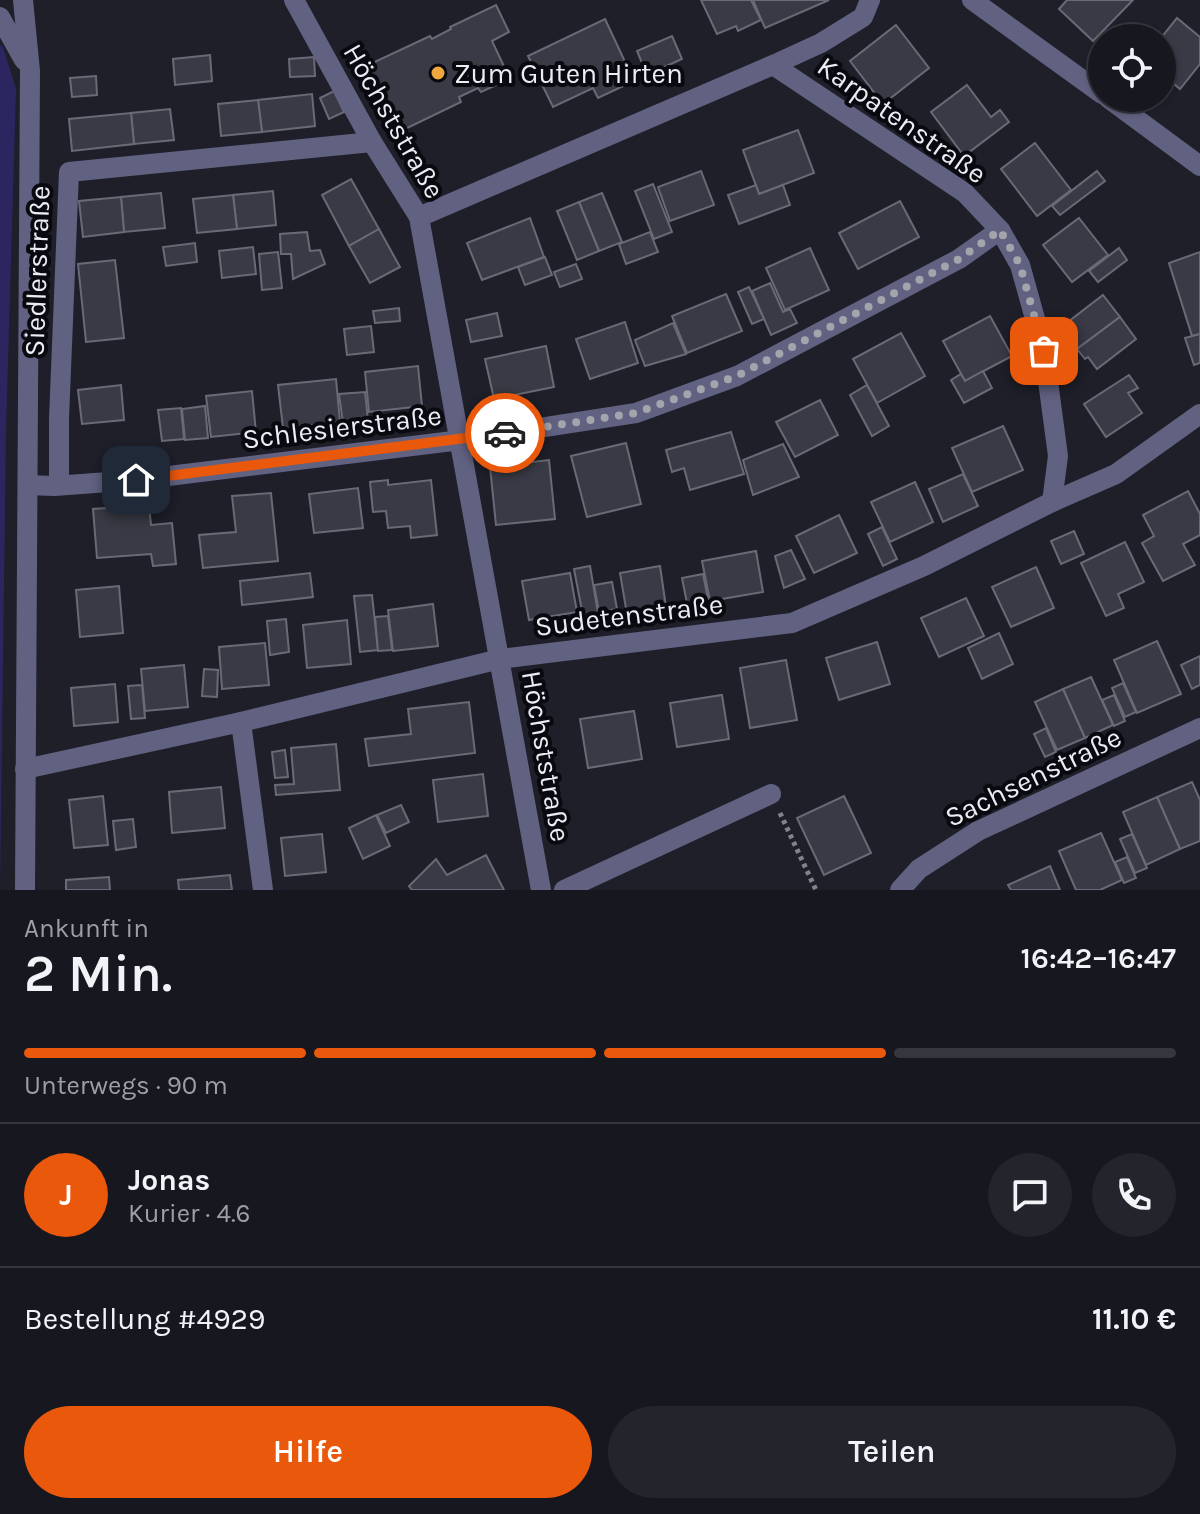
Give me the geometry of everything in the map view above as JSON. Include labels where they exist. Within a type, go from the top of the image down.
[{"type":"street","points":[[23,0],[30,71],[25,890]]},
{"type":"street","name":"Höchststraße","points":[[294,0],[372,142],[419,217],[541,890]]},
{"type":"street","name":"Karpatenstraße","points":[[419,217],[821,43],[863,17],[870,0]]},
{"type":"street","points":[[972,0],[1088,84]]},
{"type":"street","points":[[0,17],[30,71]]},
{"type":"street","name":"Karpatenstraße","points":[[773,65],[965,193],[1000,230],[1020,265],[1044,351],[1058,456],[1052,502]]},
{"type":"street","points":[[1127,112],[1200,166]]},
{"type":"street","name":"Siedlerstraße","points":[[59,485],[69,172],[372,142]]},
{"type":"street","name":"Schlesierstraße","points":[[28,485],[136,480],[461,440],[636,413],[737,376],[959,259],[1000,230]]},
{"type":"street","name":"Sudetenstraße","points":[[25,769],[241,722],[500,659],[792,623],[924,566],[1052,502],[1116,474],[1200,414]]},
{"type":"street","points":[[241,722],[263,890]]},
{"type":"street","name":"Sachsenstraße","points":[[900,890],[919,869],[978,831],[1200,728]]},
{"type":"street","points":[[564,890],[771,794]]},
{"type":"path","points":[[771,794],[816,890]]},
{"type":"shaded area","points":[[0,45],[16,89],[6,430],[0,890]]},
{"type":"building","points":[[701,0],[751,0],[761,20],[738,31],[736,26],[717,34]]},
{"type":"building","points":[[753,0],[829,0],[765,28]]},
{"type":"building","points":[[1067,0],[1133,0],[1110,24],[1088,24],[1088,36],[1059,9]]},
{"type":"building","name":"Zum Guten Hirten","points":[[496,5],[509,32],[492,41],[510,79],[481,92],[478,88],[459,97],[461,102],[397,133],[366,66],[430,36],[432,39]]},
{"type":"building","points":[[1177,18],[1200,37],[1200,64],[1180,89],[1176,86],[1176,24],[1172,24]]},
{"type":"building","points":[[605,19],[634,81],[598,98],[593,88],[553,107],[528,56]]},
{"type":"building","points":[[896,25],[929,68],[883,104],[850,61]]},
{"type":"building","points":[[672,36],[682,59],[647,75],[637,51]]},
{"type":"building","points":[[210,55],[212,81],[175,85],[173,59]]},
{"type":"building","points":[[314,57],[315,76],[290,77],[289,59]]},
{"type":"building","points":[[96,76],[97,95],[72,97],[70,78]]},
{"type":"building","points":[[967,85],[991,117],[1000,110],[1009,122],[964,156],[931,112]]},
{"type":"building","points":[[334,91],[344,112],[329,119],[320,98]]},
{"type":"building","points":[[312,94],[315,126],[262,132],[258,100]]},
{"type":"building","points":[[258,100],[262,132],[221,136],[218,104]]},
{"type":"building","points":[[170,109],[174,140],[134,144],[131,113]]},
{"type":"building","points":[[131,113],[134,144],[72,151],[69,119]]},
{"type":"building","points":[[798,130],[814,173],[759,194],[743,150]]},
{"type":"building","points":[[1035,143],[1071,190],[1037,216],[1001,169]]},
{"type":"building","points":[[701,171],[714,205],[670,221],[658,187]]},
{"type":"building","points":[[1097,171],[1105,181],[1060,215],[1052,206]]},
{"type":"building","points":[[351,179],[379,229],[349,246],[322,195]]},
{"type":"building","points":[[653,184],[672,232],[654,239],[635,191]]},
{"type":"building","points":[[756,185],[759,194],[783,185],[790,205],[739,224],[728,195]]},
{"type":"building","points":[[273,191],[276,225],[237,229],[233,195]]},
{"type":"building","points":[[161,193],[165,228],[124,232],[121,197]]},
{"type":"building","points":[[602,193],[622,242],[599,251],[579,202]]},
{"type":"building","points":[[233,195],[237,229],[197,233],[193,199]]},
{"type":"building","points":[[121,197],[124,232],[83,237],[79,201]]},
{"type":"building","points":[[900,201],[919,237],[858,269],[839,233]]},
{"type":"building","points":[[579,202],[599,251],[577,260],[557,211]]},
{"type":"building","points":[[530,218],[544,257],[482,280],[467,243]]},
{"type":"building","points":[[1079,218],[1108,255],[1072,282],[1043,245]]},
{"type":"building","points":[[379,229],[400,267],[370,283],[349,246]]},
{"type":"building","points":[[307,232],[310,251],[320,250],[325,264],[293,279],[291,254],[281,254],[280,234]]},
{"type":"building","points":[[650,232],[658,252],[626,264],[619,244]]},
{"type":"building","points":[[195,243],[197,262],[166,266],[163,247]]},
{"type":"building","points":[[253,247],[256,274],[222,278],[219,251]]},
{"type":"building","points":[[810,248],[829,290],[785,310],[766,268]]},
{"type":"building","points":[[1119,248],[1127,260],[1098,282],[1089,271]]},
{"type":"building","points":[[278,252],[282,288],[262,290],[259,254]]},
{"type":"building","points":[[1200,252],[1200,334],[1192,336],[1169,263]]},
{"type":"building","points":[[545,257],[552,275],[525,285],[518,267]]},
{"type":"building","points":[[115,260],[124,338],[86,342],[78,264]]},
{"type":"building","points":[[576,264],[582,279],[560,287],[554,272]]},
{"type":"building","points":[[770,283],[783,312],[790,309],[797,323],[771,335],[752,291]]},
{"type":"building","points":[[749,287],[764,319],[752,324],[738,292]]},
{"type":"building","points":[[726,294],[742,331],[687,353],[672,316]]},
{"type":"building","points":[[1103,295],[1120,317],[1077,349],[1064,325]]},
{"type":"building","points":[[399,308],[400,321],[375,323],[373,311]]},
{"type":"building","points":[[497,313],[502,336],[471,342],[466,320]]},
{"type":"building","points":[[990,316],[1012,356],[965,381],[943,341]]},
{"type":"building","points":[[1120,317],[1136,339],[1097,369],[1077,349]]},
{"type":"building","points":[[625,322],[638,363],[590,379],[576,339]]},
{"type":"building","points":[[673,323],[686,354],[645,366],[635,340]]},
{"type":"building","points":[[371,326],[374,352],[347,355],[344,329]]},
{"type":"building","points":[[901,333],[925,376],[877,403],[853,359]]},
{"type":"building","points":[[1200,334],[1200,363],[1194,365],[1185,338]]},
{"type":"building","points":[[546,346],[554,387],[494,399],[485,359]]},
{"type":"building","points":[[418,366],[422,406],[369,412],[365,372]]},
{"type":"building","points":[[983,371],[992,388],[964,403],[951,380],[961,374],[965,381]]},
{"type":"building","points":[[1129,375],[1138,388],[1128,393],[1142,413],[1106,437],[1084,404]]},
{"type":"building","points":[[336,379],[340,422],[283,428],[278,385]]},
{"type":"building","points":[[121,385],[124,420],[82,424],[78,390]]},
{"type":"building","points":[[867,385],[889,426],[872,436],[850,395]]},
{"type":"building","points":[[252,391],[256,432],[211,437],[206,396]]},
{"type":"building","points":[[365,392],[368,420],[343,423],[339,394]]},
{"type":"building","points":[[820,400],[838,435],[795,457],[776,422]]},
{"type":"building","points":[[205,406],[208,438],[185,440],[182,409]]},
{"type":"building","points":[[181,408],[184,439],[162,441],[158,410]]},
{"type":"building","points":[[1003,426],[1023,470],[972,492],[952,448]]},
{"type":"building","points":[[731,432],[744,474],[690,490],[684,468],[672,472],[666,450]]},
{"type":"building","points":[[626,443],[641,504],[587,517],[571,456]]},
{"type":"building","points":[[783,444],[799,477],[753,495],[743,460]]},
{"type":"building","points":[[549,460],[555,519],[496,525],[490,467]]},
{"type":"building","points":[[963,474],[978,506],[943,522],[929,489]]},
{"type":"building","points":[[388,480],[388,485],[431,480],[437,535],[411,538],[410,526],[388,528],[386,511],[373,512],[370,482]]},
{"type":"building","points":[[915,482],[933,522],[890,542],[871,502]]},
{"type":"building","points":[[358,488],[363,528],[314,533],[309,494]]},
{"type":"building","points":[[1188,491],[1200,514],[1200,535],[1183,544],[1195,565],[1163,581],[1142,543],[1154,536],[1143,515]]},
{"type":"building","points":[[271,493],[278,561],[203,568],[199,535],[236,532],[232,496]]},
{"type":"building","points":[[149,505],[151,525],[172,523],[176,564],[153,566],[151,554],[97,558],[93,509]]},
{"type":"building","points":[[839,515],[857,553],[814,573],[796,536]]},
{"type":"building","points":[[882,527],[897,559],[883,566],[868,534]]},
{"type":"building","points":[[1074,531],[1084,554],[1061,564],[1051,541]]},
{"type":"building","points":[[1125,542],[1144,582],[1118,594],[1124,608],[1106,616],[1081,563]]},
{"type":"building","points":[[791,550],[805,579],[784,588],[775,556]]},
{"type":"building","points":[[756,551],[763,592],[710,601],[702,561]]},
{"type":"building","points":[[590,566],[598,613],[583,616],[574,569]]},
{"type":"building","points":[[660,566],[666,607],[627,614],[620,573]]},
{"type":"building","points":[[1036,567],[1054,608],[1011,627],[992,587]]},
{"type":"building","points":[[310,573],[313,597],[242,605],[240,581]]},
{"type":"building","points":[[570,573],[577,612],[529,620],[522,581]]},
{"type":"building","points":[[703,574],[709,604],[688,608],[682,578]]},
{"type":"building","points":[[612,582],[617,609],[599,612],[594,585]]},
{"type":"building","points":[[119,586],[123,633],[80,637],[76,590]]},
{"type":"building","points":[[372,595],[378,650],[360,652],[354,596]]},
{"type":"building","points":[[966,598],[984,636],[939,657],[921,618]]},
{"type":"building","points":[[433,604],[438,646],[393,651],[388,610]]},
{"type":"building","points":[[388,616],[392,650],[378,651],[375,617]]},
{"type":"building","points":[[286,619],[289,652],[270,655],[267,621]]},
{"type":"building","points":[[347,620],[351,664],[307,668],[303,625]]},
{"type":"building","points":[[999,633],[1013,664],[982,679],[968,648]]},
{"type":"building","points":[[1157,641],[1181,694],[1137,713],[1114,660]]},
{"type":"building","points":[[877,642],[890,684],[839,700],[826,658]]},
{"type":"building","points":[[265,643],[269,685],[222,689],[219,647]]},
{"type":"building","points":[[1200,656],[1200,685],[1192,689],[1181,665]]},
{"type":"building","points":[[786,660],[797,720],[750,728],[740,668]]},
{"type":"building","points":[[184,665],[188,707],[145,711],[141,669]]},
{"type":"building","points":[[204,669],[218,670],[217,697],[202,696]]},
{"type":"building","points":[[1091,677],[1113,725],[1085,738],[1063,689]]},
{"type":"building","points":[[1123,683],[1136,712],[1125,717],[1112,688]]},
{"type":"building","points":[[115,684],[118,722],[74,726],[71,688]]},
{"type":"building","points":[[142,685],[145,718],[131,719],[128,686]]},
{"type":"building","points":[[1063,689],[1085,738],[1057,750],[1035,702]]},
{"type":"building","points":[[722,695],[729,739],[677,747],[670,703]]},
{"type":"building","points":[[1114,695],[1125,721],[1114,726],[1102,700]]},
{"type":"building","points":[[469,702],[475,753],[369,766],[365,739],[411,734],[408,709]]},
{"type":"building","points":[[634,711],[642,759],[588,768],[580,719]]},
{"type":"building","points":[[1046,728],[1056,752],[1045,757],[1034,734]]},
{"type":"building","points":[[336,744],[340,790],[276,795],[275,785],[294,784],[291,748]]},
{"type":"building","points":[[285,750],[288,777],[275,778],[272,752]]},
{"type":"building","points":[[483,774],[488,816],[438,822],[433,780]]},
{"type":"building","points":[[1192,782],[1200,800],[1200,841],[1180,849],[1157,797]]},
{"type":"building","points":[[221,787],[225,828],[172,833],[169,792]]},
{"type":"building","points":[[103,796],[108,845],[74,848],[69,800]]},
{"type":"building","points":[[844,796],[871,853],[824,875],[797,818]]},
{"type":"building","points":[[1157,797],[1180,849],[1146,865],[1123,812]]},
{"type":"building","points":[[401,805],[409,822],[386,833],[377,815]]},
{"type":"building","points":[[376,815],[390,846],[363,859],[349,828]]},
{"type":"building","points":[[133,819],[136,847],[116,850],[113,821]]},
{"type":"building","points":[[1101,833],[1122,880],[1100,890],[1076,890],[1059,851]]},
{"type":"building","points":[[322,834],[326,872],[285,876],[281,838]]},
{"type":"building","points":[[1132,834],[1147,868],[1135,873],[1120,839]]},
{"type":"building","points":[[486,855],[504,890],[412,890],[409,886],[436,859],[447,875]]},
{"type":"building","points":[[1127,857],[1136,878],[1124,883],[1115,862]]},
{"type":"building","points":[[1050,866],[1060,890],[1011,890],[1008,885]]},
{"type":"building","points":[[230,875],[232,890],[179,890],[178,880]]},
{"type":"building","points":[[109,877],[110,890],[66,890],[66,880]]},
{"type":"way so far","points":[[505,433],[636,413],[737,376],[959,259],[1000,230],[1020,265],[1044,351]]},
{"type":"place","name":"Zum Guten Hirten","points":[[438,73]]},
{"type":"route","points":[[136,480],[505,433]]}]
